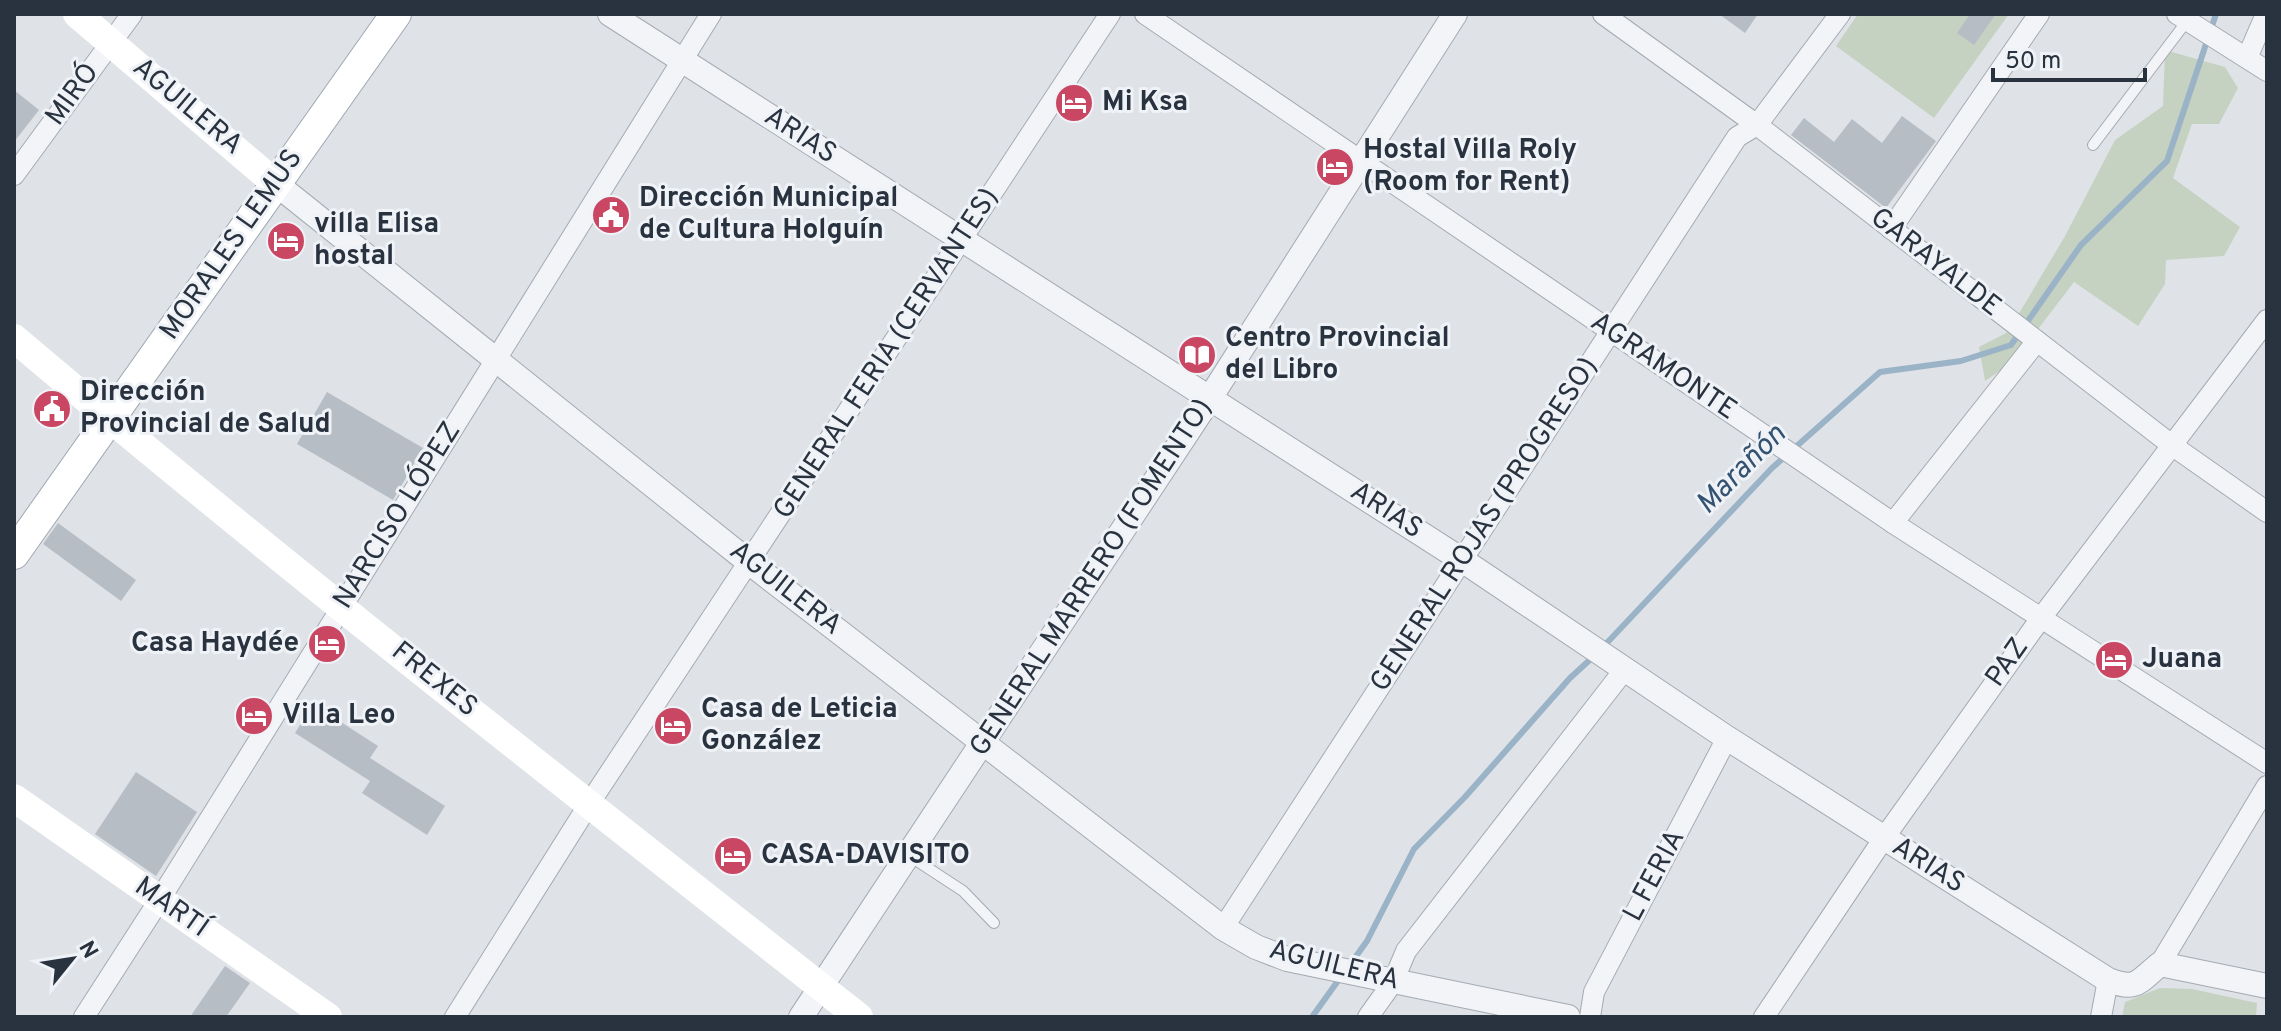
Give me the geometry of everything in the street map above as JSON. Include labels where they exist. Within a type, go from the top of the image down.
[{"type":"main road","name":"AGUILERA","points":[[77,14],[275,183]]},
{"type":"main road","name":"MORALES LEMUS","points":[[14,554],[396,14]]},
{"type":"main road","name":"FREXES","points":[[14,338],[589,804],[859,1017]]},
{"type":"main road","name":"MARTÍ","points":[[14,798],[328,1017]]},
{"type":"street","name":"MIRÓ","points":[[14,175],[132,14]]},
{"type":"street","name":"ARIAS","points":[[610,14],[1462,560],[1727,738],[2108,980]]},
{"type":"street","name":"NARCISO LÓPEZ","points":[[84,1017],[711,14]]},
{"type":"street","name":"GENERAL FERIA (CERVANTES)","points":[[455,1017],[589,804],[1110,14]]},
{"type":"street","name":"AGRAMONTE","points":[[1145,14],[1893,523],[2267,763]]},
{"type":"street","name":"GENERAL MARRERO (FOMENTO)","points":[[801,1017],[1210,398],[1455,14]]},
{"type":"street","name":"GARAYALDE","points":[[1603,14],[1757,125],[2173,446],[2267,512]]},
{"type":"street","name":"GENERAL ROJAS (PROGRESO)","points":[[1223,928],[1737,137],[1757,125],[1840,14]]},
{"type":"street","points":[[1891,229],[2039,14]]},
{"type":"street","points":[[2247,58],[2266,14]]},
{"type":"street","points":[[2187,21],[2267,71]]},
{"type":"street","name":"AGUILERA","points":[[275,183],[750,563],[1223,928],[1256,947],[1287,959],[1568,1017]]},
{"type":"street","name":"PAZ","points":[[1764,1017],[1884,838],[2041,618],[2267,320]]},
{"type":"street","points":[[1893,523],[2037,341]]},
{"type":"street","points":[[1368,1017],[1393,982],[1406,951],[1620,666]]},
{"type":"street","name":"L FERIA","points":[[1590,1017],[1594,992],[1727,738]]},
{"type":"street","points":[[2101,1017],[2108,980],[2126,987],[2132,986],[2160,964],[2267,786]]},
{"type":"street","points":[[2160,964],[2267,986]]},
{"type":"lane","points":[[2093,145],[2187,21]]},
{"type":"lane","points":[[908,855],[963,891],[994,923]]},
{"type":"green space","points":[[1858,14],[2009,14],[1934,118],[1836,46]]},
{"type":"green space","points":[[2165,50],[2225,67],[2238,88],[2219,124],[2192,124],[2173,178],[2240,227],[2224,256],[2166,260],[2165,284],[2138,326],[2074,282],[2013,362],[1985,381],[1979,347],[2008,332],[2065,236],[2115,140],[2163,106]]},
{"type":"green space","points":[[2160,988],[2192,989],[2257,1003],[2256,1017],[2122,1017],[2125,1002]]},
{"type":"building","points":[[1719,14],[1758,14],[1745,33]]},
{"type":"building","points":[[1970,14],[1996,14],[1974,45],[1957,33]]},
{"type":"building","points":[[14,90],[39,110],[14,142]]},
{"type":"building","points":[[1902,116],[1936,141],[1886,208],[1791,135],[1804,118],[1834,142],[1852,119],[1882,143]]},
{"type":"building","name":"Centro Provincial del Libro","points":[[1196,337],[1214,348],[1198,373],[1181,362]]},
{"type":"building","points":[[327,392],[423,448],[393,500],[297,444]]},
{"type":"building","points":[[58,523],[136,580],[121,601],[43,544]]},
{"type":"building","points":[[313,704],[378,746],[370,758],[445,806],[427,835],[362,793],[370,781],[295,733]]},
{"type":"building","points":[[136,772],[197,812],[156,876],[95,834]]},
{"type":"building","points":[[225,966],[250,983],[226,1017],[190,1017]]},
{"type":"waterway","name":"Marañón","points":[[1604,646],[1772,468],[1880,372],[1961,361],[2011,345],[2081,245],[2167,161],[2216,14]]},
{"type":"waterway","name":"Marañón","points":[[1349,966],[1367,941],[1414,849],[1465,797],[1570,678],[1593,657]]},
{"type":"waterway","name":"Marañón","points":[[1312,1017],[1340,978]]},
{"type":"place","name":"Mi Ksa","points":[[1074,103]]},
{"type":"place","name":"Hostal Villa Roly (Room for Rent)","points":[[1335,167]]},
{"type":"place","name":"Dirección Municipal de Cultura Holguín","points":[[611,215]]},
{"type":"place","name":"villa Elisa hostal","points":[[286,241]]},
{"type":"place","name":"Centro Provincial del Libro","points":[[1197,355]]},
{"type":"place","name":"Dirección Provincial de Salud","points":[[52,409]]},
{"type":"place","name":"Casa Haydée","points":[[327,644]]},
{"type":"place","name":"Juana","points":[[2114,660]]},
{"type":"place","name":"Villa Leo","points":[[254,716]]},
{"type":"place","name":"Casa de Leticia González","points":[[673,726]]},
{"type":"place","name":"CASA-DAVISITO","points":[[733,856]]}]
